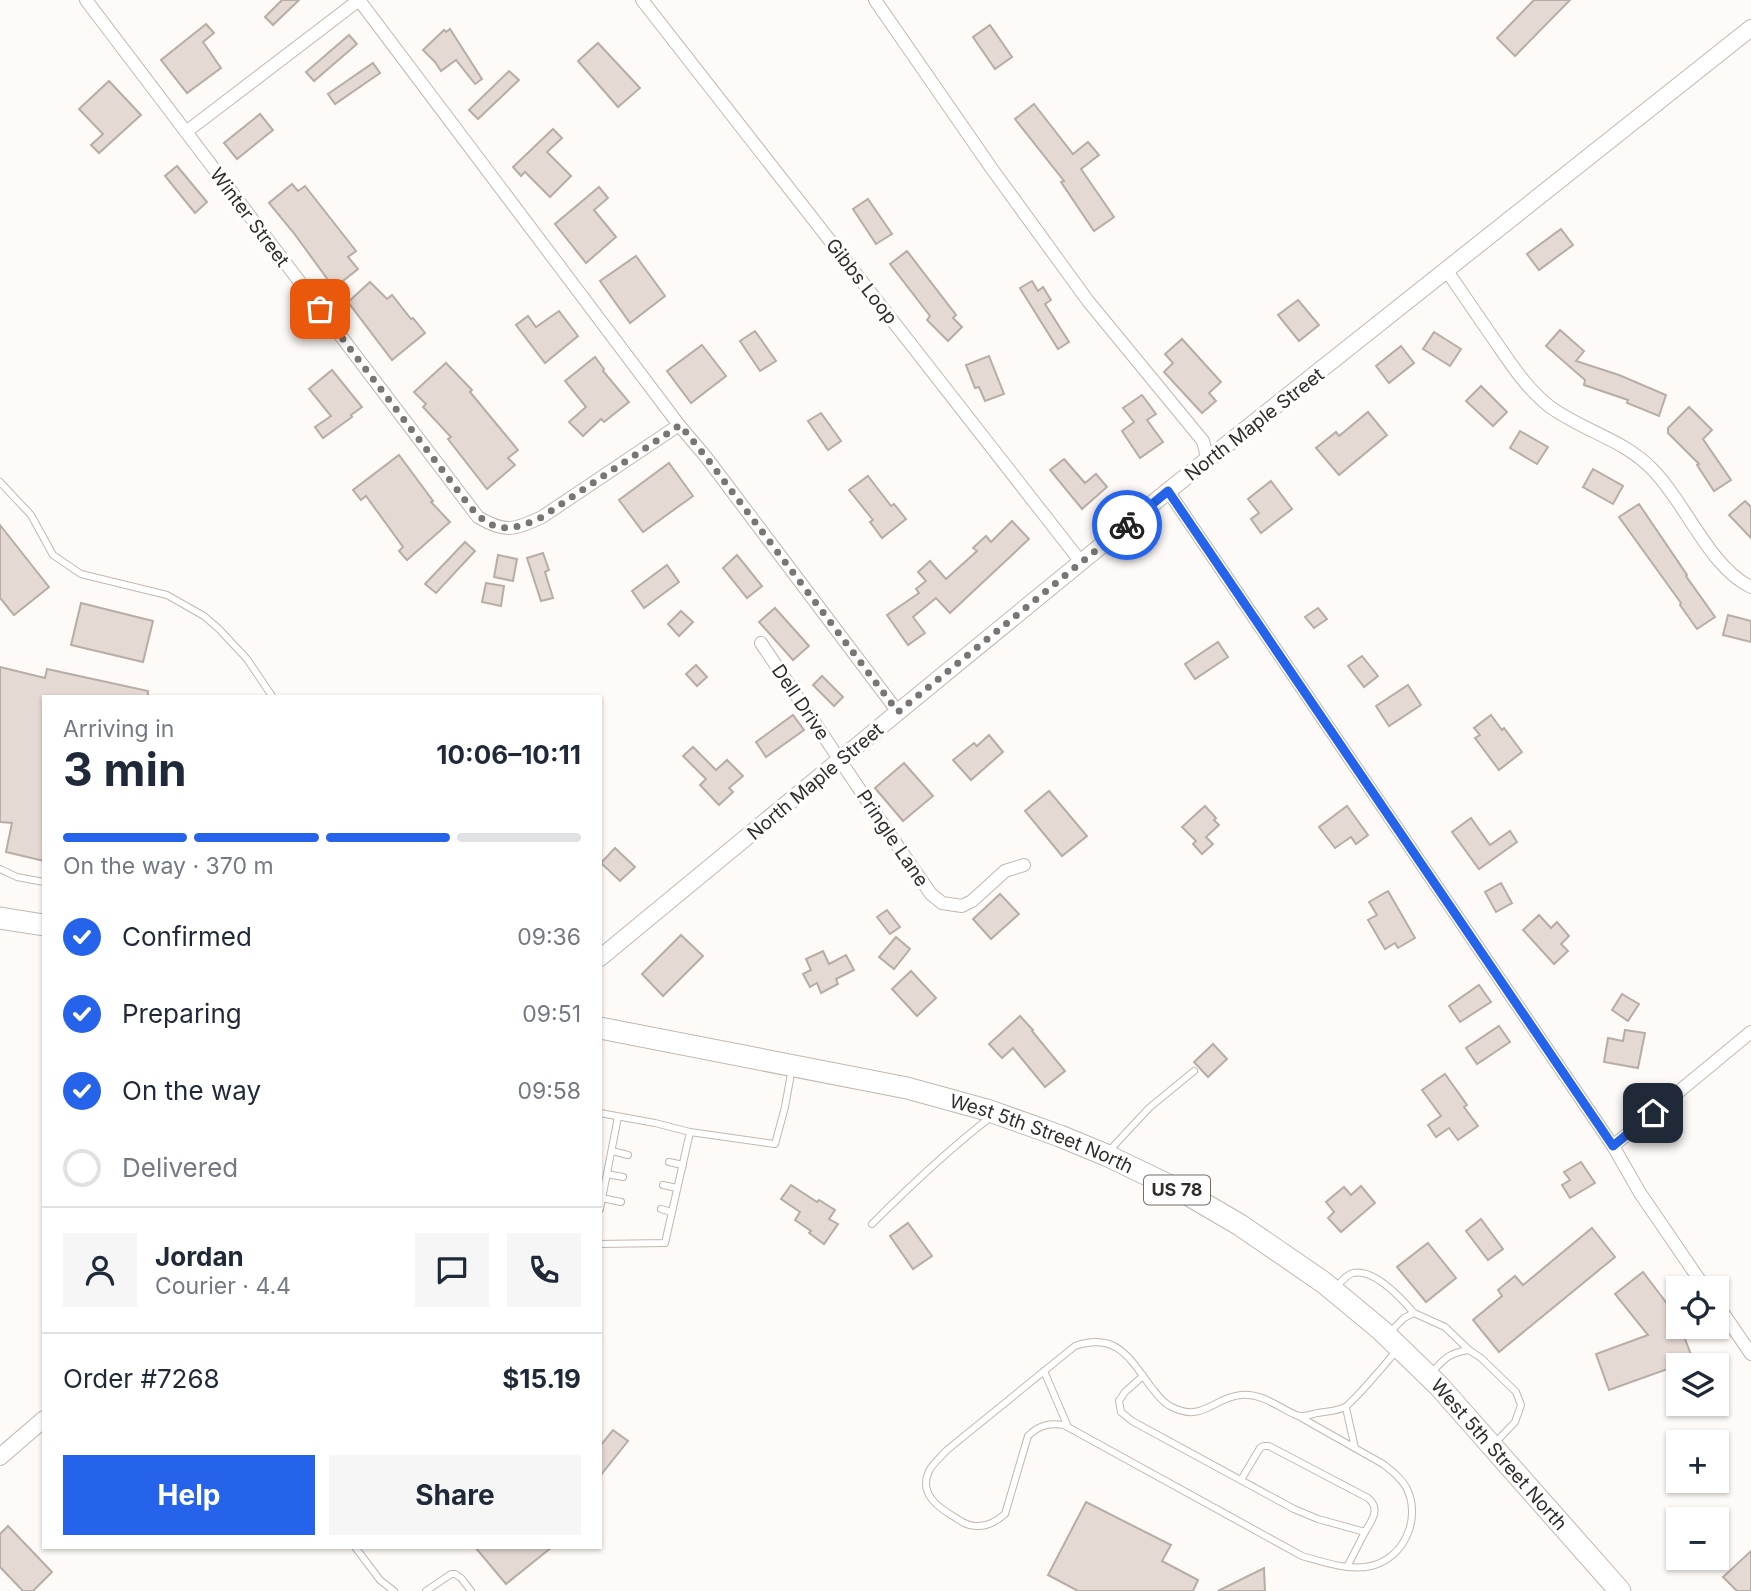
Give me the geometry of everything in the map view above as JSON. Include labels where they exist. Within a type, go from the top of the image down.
[{"type":"main road","points":[[0,918],[42,925]]},
{"type":"main road","name":"West 5th Street North","points":[[602,1028],[907,1088],[996,1113],[1106,1155],[1187,1194],[1282,1253],[1334,1290],[1393,1342],[1492,1446],[1620,1591]]},
{"type":"street","name":"Winter Street","points":[[86,0],[478,517],[493,526],[524,526],[542,517],[680,425]]},
{"type":"street","points":[[186,132],[359,0],[898,712]]},
{"type":"street","name":"Gibbs Loop","points":[[642,0],[1081,562]]},
{"type":"street","points":[[875,0],[992,169],[1088,301],[1203,441],[1208,461]]},
{"type":"street","name":"North Maple Street","points":[[602,956],[1168,491],[1751,28]]},
{"type":"street","points":[[1447,271],[1519,375],[1539,398],[1567,417],[1643,459],[1675,496],[1720,562],[1743,584],[1751,587]]},
{"type":"street","points":[[1168,491],[1613,1146],[1640,1193],[1696,1276]]},
{"type":"street","name":"Dell Drive","points":[[761,643],[840,761]]},
{"type":"street","name":"Pringle Lane","points":[[840,761],[931,894],[942,903],[962,906],[972,901],[1005,871],[1024,865]]},
{"type":"street","points":[[1613,1146],[1751,1032]]},
{"type":"street","points":[[1729,1322],[1751,1354]]},
{"type":"street","points":[[0,1457],[42,1421]]},
{"type":"lane","points":[[0,482],[31,515],[53,555],[80,574],[167,595],[204,616],[247,659],[271,695]]},
{"type":"lane","points":[[0,869],[17,877],[42,882]]},
{"type":"lane","points":[[602,1113],[691,1132],[775,1144],[792,1066]]},
{"type":"lane","points":[[1106,1155],[1149,1108],[1194,1071]]},
{"type":"lane","points":[[872,1224],[961,1139],[996,1113]]},
{"type":"lane","points":[[618,1116],[602,1198],[621,1202]]},
{"type":"lane","points":[[602,1244],[665,1243],[691,1132]]},
{"type":"lane","points":[[612,1151],[628,1155]]},
{"type":"lane","points":[[669,1162],[683,1165]]},
{"type":"lane","points":[[607,1174],[623,1177]]},
{"type":"lane","points":[[663,1185],[677,1188]]},
{"type":"lane","points":[[661,1209],[672,1212]]},
{"type":"lane","points":[[1334,1290],[1352,1273],[1362,1273],[1383,1282],[1399,1295],[1414,1313],[1445,1327],[1516,1392],[1521,1405],[1515,1422],[1492,1446]]},
{"type":"lane","points":[[1300,1417],[1346,1408],[1393,1342],[1404,1318],[1414,1313]]},
{"type":"lane","points":[[1098,1341],[1111,1343],[1122,1350],[1143,1376],[1165,1403],[1189,1412],[1205,1410],[1239,1395],[1272,1402],[1382,1464],[1401,1479],[1408,1490],[1412,1516],[1405,1540],[1396,1552],[1373,1566],[1347,1567],[1314,1559],[1288,1550],[1068,1427],[1054,1424],[1044,1425],[1028,1436],[1005,1514],[998,1521],[978,1527],[968,1525],[943,1510],[929,1496],[927,1479],[929,1471],[937,1461],[1074,1346],[1098,1341]]},
{"type":"lane","points":[[1428,1376],[1448,1355],[1469,1350]]},
{"type":"lane","points":[[1044,1371],[1068,1427]]},
{"type":"lane","points":[[1143,1376],[1121,1396],[1119,1407],[1124,1415],[1307,1515],[1365,1532]]},
{"type":"lane","points":[[1346,1408],[1355,1448]]},
{"type":"lane","points":[[1241,1480],[1260,1448],[1269,1446],[1368,1498],[1373,1503],[1375,1513],[1347,1567]]},
{"type":"lane","points":[[357,1549],[380,1580],[394,1591]]},
{"type":"lane","points":[[426,1591],[451,1574],[461,1578],[471,1591]]},
{"type":"building","points":[[282,0],[299,0],[273,25],[265,17]]},
{"type":"building","points":[[1534,0],[1570,0],[1515,56],[1497,38]]},
{"type":"building","points":[[206,24],[214,33],[203,42],[221,68],[187,93],[161,60]]},
{"type":"building","points":[[990,25],[1012,57],[995,69],[973,37]]},
{"type":"building","points":[[450,29],[482,79],[475,84],[456,60],[441,71],[423,50],[444,30],[446,32]]},
{"type":"building","points":[[349,35],[357,44],[314,81],[306,72]]},
{"type":"building","points":[[598,43],[640,88],[618,107],[578,61]]},
{"type":"building","points":[[373,63],[380,73],[335,104],[328,94]]},
{"type":"building","points":[[509,71],[519,80],[478,119],[469,110]]},
{"type":"building","points":[[109,81],[141,115],[99,153],[91,145],[103,134],[79,109]]},
{"type":"building","points":[[1034,104],[1073,154],[1088,142],[1099,155],[1081,169],[1114,217],[1094,231],[1061,182],[1064,181],[1015,119]]},
{"type":"building","points":[[260,114],[273,130],[237,159],[224,143]]},
{"type":"building","points":[[553,129],[562,138],[547,152],[571,176],[550,197],[525,172],[521,176],[513,167]]},
{"type":"building","points":[[177,166],[207,202],[195,213],[165,176]]},
{"type":"building","points":[[292,184],[298,191],[305,186],[356,251],[348,257],[358,269],[334,288],[269,203]]},
{"type":"building","points":[[599,187],[608,198],[594,210],[616,237],[586,263],[555,224]]},
{"type":"building","points":[[868,199],[892,234],[876,244],[853,209]]},
{"type":"building","points":[[1561,229],[1573,245],[1539,270],[1527,254]]},
{"type":"building","points":[[907,251],[956,315],[953,318],[962,327],[948,341],[927,320],[930,316],[890,264]]},
{"type":"building","points":[[636,256],[665,296],[630,323],[600,281]]},
{"type":"building","points":[[1032,281],[1038,291],[1043,287],[1051,300],[1045,304],[1069,342],[1058,349],[1020,288]]},
{"type":"building","points":[[370,282],[387,299],[392,295],[425,333],[392,360],[348,302]]},
{"type":"building","points":[[1298,300],[1319,325],[1299,341],[1278,315]]},
{"type":"building","points":[[559,311],[578,336],[545,363],[516,325],[528,316],[536,327]]},
{"type":"building","points":[[1560,330],[1584,351],[1576,361],[1666,395],[1659,416],[1627,403],[1628,400],[1584,385],[1585,380],[1546,346]]},
{"type":"building","points":[[755,331],[776,361],[760,371],[740,341]]},
{"type":"building","points":[[1434,332],[1461,349],[1450,366],[1423,349]]},
{"type":"building","points":[[1182,339],[1221,382],[1209,393],[1216,401],[1202,413],[1164,372],[1173,363],[1165,354]]},
{"type":"building","points":[[702,345],[726,376],[691,403],[667,371]]},
{"type":"building","points":[[1401,346],[1414,363],[1389,383],[1376,366]]},
{"type":"building","points":[[989,356],[1004,394],[985,401],[979,387],[975,388],[966,365]]},
{"type":"building","points":[[595,357],[629,402],[604,422],[601,419],[583,436],[569,422],[586,407],[565,381]]},
{"type":"building","points":[[446,363],[472,390],[470,392],[518,450],[508,458],[515,465],[487,489],[448,439],[451,437],[423,407],[426,404],[414,392]]},
{"type":"building","points":[[332,370],[362,407],[323,438],[315,427],[331,416],[309,389]]},
{"type":"building","points":[[1481,386],[1507,412],[1493,426],[1466,401]]},
{"type":"building","points":[[1142,395],[1156,414],[1147,420],[1163,442],[1140,458],[1122,431],[1134,422],[1123,408]]},
{"type":"building","points":[[1689,407],[1712,430],[1703,439],[1731,480],[1714,491],[1697,465],[1699,464],[1668,433],[1668,428]]},
{"type":"building","points":[[1368,412],[1387,435],[1339,475],[1316,448],[1336,432],[1339,436]]},
{"type":"building","points":[[821,413],[841,441],[828,450],[808,421]]},
{"type":"building","points":[[1520,431],[1548,447],[1537,464],[1510,448]]},
{"type":"building","points":[[399,455],[433,501],[431,502],[450,522],[407,560],[399,551],[403,547],[366,496],[361,500],[353,490]]},
{"type":"building","points":[[1064,459],[1085,483],[1096,474],[1107,487],[1082,509],[1050,470]]},
{"type":"building","points":[[669,463],[693,496],[643,532],[619,500]]},
{"type":"building","points":[[1593,469],[1623,486],[1613,504],[1583,487]]},
{"type":"building","points":[[868,476],[891,506],[894,504],[906,519],[882,538],[870,522],[873,520],[849,490]]},
{"type":"building","points":[[1271,481],[1292,509],[1261,533],[1251,519],[1259,513],[1248,499]]},
{"type":"building","points":[[1745,501],[1751,507],[1751,538],[1729,515]]},
{"type":"building","points":[[1639,504],[1715,617],[1697,629],[1619,517]]},
{"type":"building","points":[[1012,521],[1029,539],[950,613],[936,598],[913,617],[925,633],[908,645],[887,615],[919,593],[916,589],[926,581],[918,572],[930,561],[946,579],[977,551],[973,548],[986,536],[991,542]]},
{"type":"building","points":[[0,525],[49,587],[14,615],[0,598]]},
{"type":"building","points":[[465,542],[475,551],[436,593],[425,584]]},
{"type":"building","points":[[543,553],[549,570],[545,572],[553,598],[541,601],[527,558]]},
{"type":"building","points":[[498,555],[517,559],[513,581],[494,577]]},
{"type":"building","points":[[737,555],[762,586],[747,598],[723,568]]},
{"type":"building","points":[[667,565],[679,582],[644,608],[632,591]]},
{"type":"building","points":[[486,583],[504,586],[501,606],[482,602]]},
{"type":"building","points":[[81,603],[153,621],[143,662],[71,645]]},
{"type":"building","points":[[775,608],[809,646],[793,660],[759,622]]},
{"type":"building","points":[[1318,608],[1327,619],[1314,628],[1305,617]]},
{"type":"building","points":[[681,611],[693,622],[679,636],[668,624]]},
{"type":"building","points":[[1728,615],[1751,621],[1751,642],[1723,635]]},
{"type":"building","points":[[1218,642],[1228,657],[1195,679],[1185,664]]},
{"type":"building","points":[[1362,656],[1378,676],[1364,687],[1348,666]]},
{"type":"building","points":[[696,665],[707,677],[697,686],[686,674]]},
{"type":"building","points":[[0,667],[45,678],[47,669],[148,691],[148,695],[42,695],[42,861],[6,852],[12,823],[0,822]]},
{"type":"building","points":[[822,676],[843,697],[834,706],[813,685]]},
{"type":"building","points":[[1408,685],[1421,705],[1389,726],[1376,706]]},
{"type":"building","points":[[793,715],[804,730],[766,757],[756,742]]},
{"type":"building","points":[[1491,715],[1522,752],[1499,770],[1475,738],[1480,735],[1474,728]]},
{"type":"building","points":[[989,735],[1003,752],[971,780],[953,760],[974,743],[977,746]]},
{"type":"building","points":[[693,747],[716,770],[727,760],[743,776],[729,788],[733,792],[719,805],[700,785],[706,779],[683,756]]},
{"type":"building","points":[[904,763],[933,796],[903,821],[875,788]]},
{"type":"building","points":[[1049,791],[1087,836],[1062,856],[1025,811]]},
{"type":"building","points":[[1205,806],[1219,825],[1206,837],[1213,844],[1202,854],[1193,844],[1196,841],[1182,827]]},
{"type":"building","points":[[1347,806],[1368,835],[1356,844],[1351,837],[1335,848],[1319,827]]},
{"type":"building","points":[[1471,818],[1490,845],[1510,831],[1517,842],[1479,869],[1452,832]]},
{"type":"building","points":[[615,848],[635,867],[620,881],[602,862]]},
{"type":"building","points":[[1501,883],[1512,903],[1496,912],[1485,892]]},
{"type":"building","points":[[1388,891],[1415,938],[1398,948],[1395,943],[1385,949],[1368,920],[1377,915],[1369,902]]},
{"type":"building","points":[[1000,894],[1019,914],[991,939],[973,919]]},
{"type":"building","points":[[887,910],[900,927],[890,934],[877,917]]},
{"type":"building","points":[[1539,915],[1551,928],[1557,922],[1569,936],[1561,944],[1568,951],[1554,964],[1523,930]]},
{"type":"building","points":[[681,935],[703,956],[663,996],[642,974]]},
{"type":"building","points":[[896,937],[910,949],[894,969],[879,957]]},
{"type":"building","points":[[823,951],[829,964],[846,955],[854,970],[836,979],[838,984],[821,993],[817,983],[810,987],[803,974],[811,970],[806,959]]},
{"type":"building","points":[[911,971],[936,998],[917,1016],[892,989]]},
{"type":"building","points":[[1479,985],[1491,1002],[1460,1022],[1449,1006]]},
{"type":"building","points":[[1622,994],[1639,1004],[1628,1021],[1612,1010]]},
{"type":"building","points":[[1020,1016],[1065,1071],[1045,1087],[1013,1048],[1002,1058],[989,1044]]},
{"type":"building","points":[[1499,1026],[1510,1042],[1477,1064],[1466,1048]]},
{"type":"building","points":[[1625,1030],[1645,1033],[1638,1068],[1604,1062],[1608,1038],[1623,1041]]},
{"type":"building","points":[[1213,1044],[1227,1059],[1208,1077],[1194,1062]]},
{"type":"building","points":[[1445,1074],[1478,1126],[1458,1140],[1449,1128],[1436,1137],[1428,1125],[1441,1116],[1422,1090]]},
{"type":"building","points":[[1581,1162],[1595,1183],[1570,1198],[1562,1185],[1570,1180],[1564,1172]]},
{"type":"building","points":[[791,1185],[835,1210],[829,1219],[838,1224],[824,1244],[795,1220],[800,1212],[781,1199]]},
{"type":"building","points":[[1361,1186],[1375,1203],[1341,1232],[1328,1218],[1334,1212],[1326,1202],[1344,1187],[1351,1195]]},
{"type":"building","points":[[1481,1219],[1503,1249],[1488,1260],[1466,1231]]},
{"type":"building","points":[[908,1223],[932,1256],[913,1269],[890,1236]]},
{"type":"building","points":[[1592,1228],[1615,1257],[1499,1352],[1473,1320],[1502,1296],[1498,1290],[1515,1276],[1523,1285]]},
{"type":"building","points":[[1428,1243],[1456,1278],[1426,1302],[1397,1267]]},
{"type":"building","points":[[1643,1272],[1666,1302],[1666,1339],[1685,1339],[1690,1353],[1666,1353],[1666,1370],[1609,1390],[1596,1354],[1648,1335],[1615,1294]]},
{"type":"building","points":[[613,1430],[628,1441],[602,1474],[602,1444]]},
{"type":"building","points":[[1086,1502],[1171,1545],[1162,1561],[1198,1580],[1193,1591],[1078,1591],[1048,1575]]},
{"type":"building","points":[[8,1526],[52,1572],[33,1591],[23,1591],[0,1567],[0,1534]]},
{"type":"building","points":[[477,1549],[550,1549],[506,1584]]},
{"type":"building","points":[[1751,1551],[1751,1591],[1737,1591],[1723,1577]]},
{"type":"building","points":[[1264,1568],[1265,1591],[1218,1591]]},
{"type":"way so far","points":[[320,309],[478,517],[493,526],[524,526],[542,517],[680,425],[898,712],[1127,525]]},
{"type":"route","points":[[1127,525],[1168,491],[1613,1146],[1653,1113]]}]
